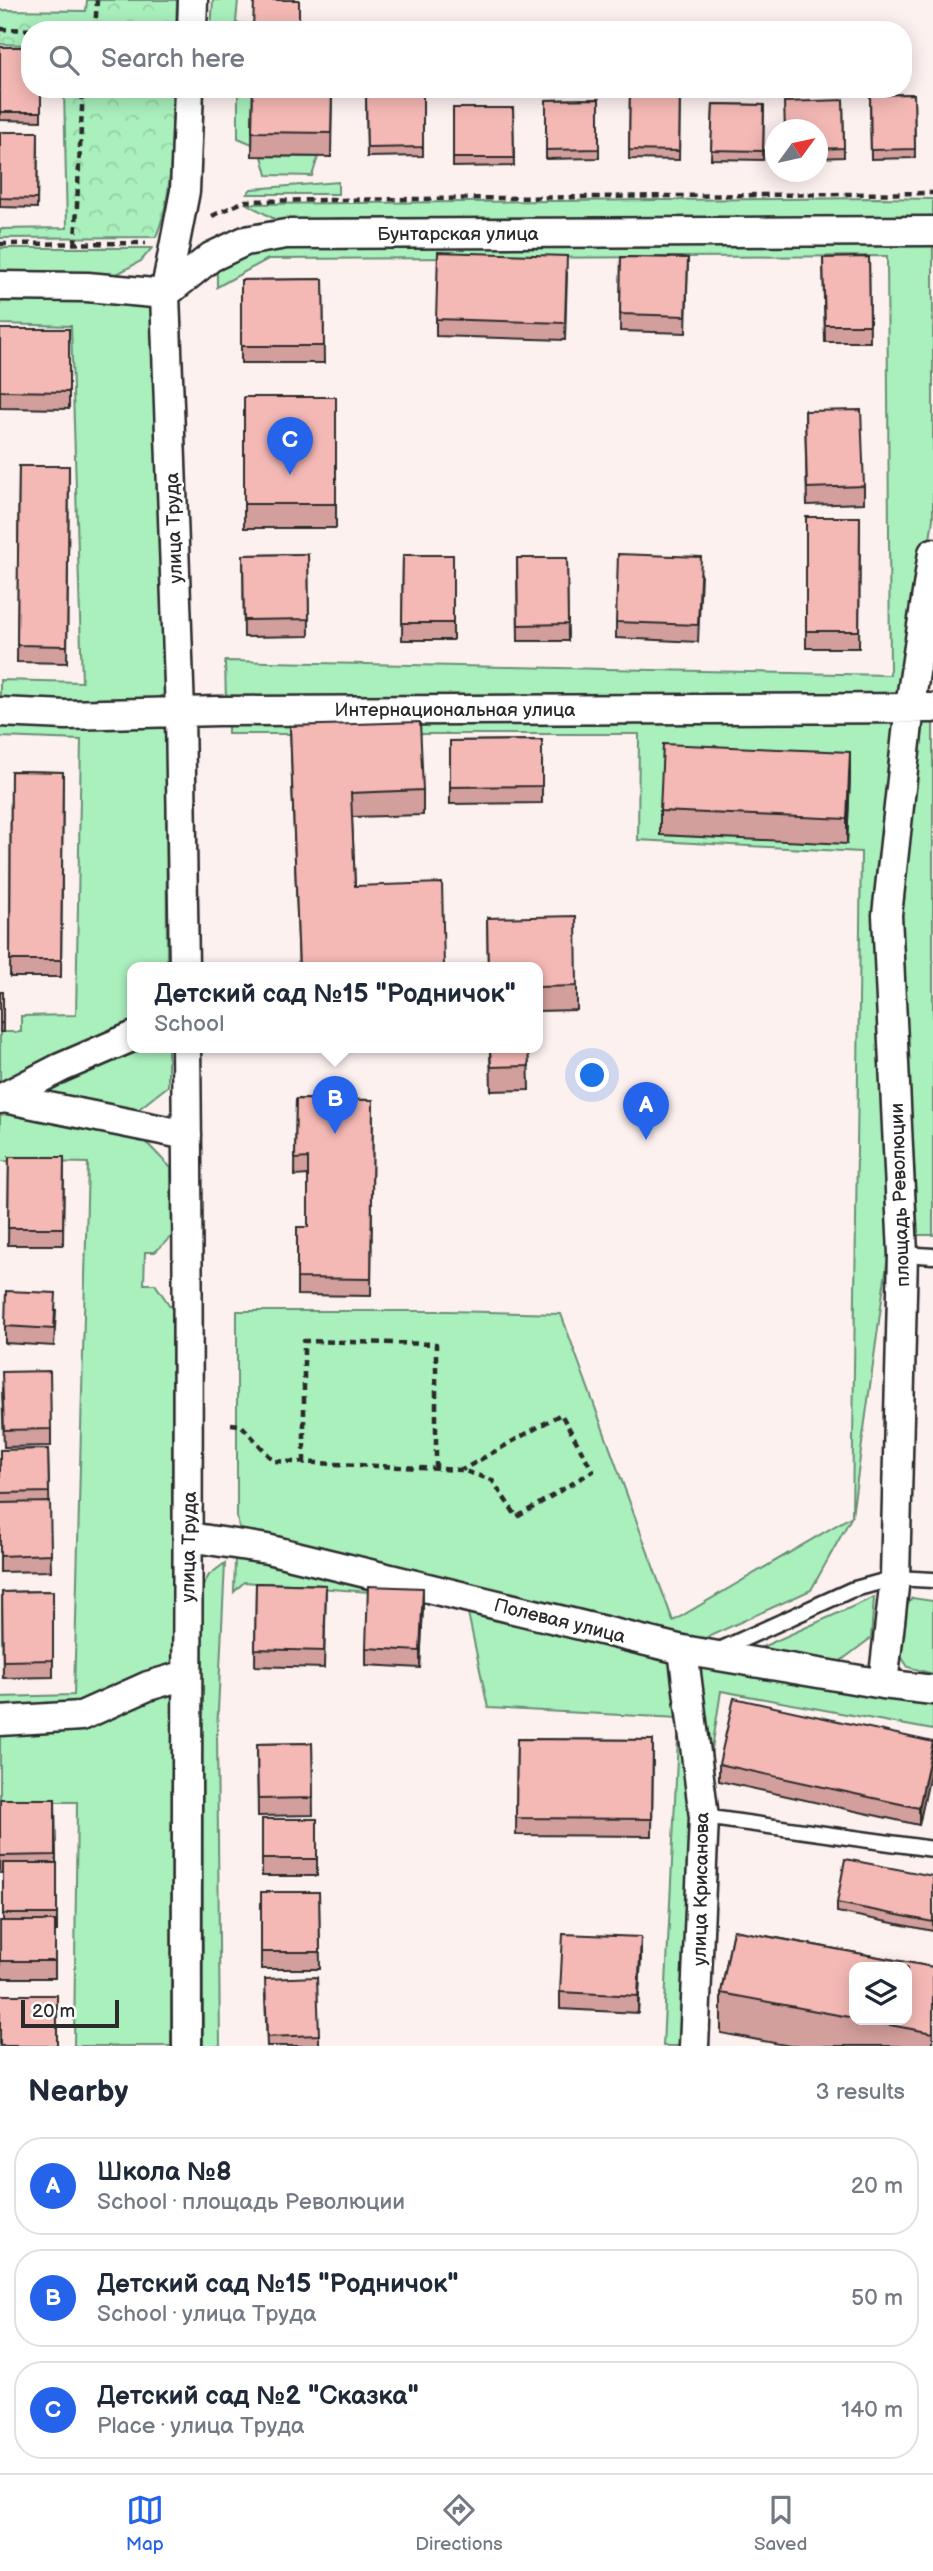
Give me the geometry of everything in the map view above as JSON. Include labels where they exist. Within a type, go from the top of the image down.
[{"type":"street","points":[[192,21],[193,0]]},
{"type":"street","name":"улица Труда","points":[[184,962],[180,712],[165,294],[185,191],[189,98]]},
{"type":"street","name":"Бунтарская улица","points":[[165,294],[211,257],[245,241],[286,234],[933,231]]},
{"type":"street","points":[[0,286],[87,287],[165,294]]},
{"type":"street","points":[[921,707],[933,553]]},
{"type":"street","name":"Интернациональная улица","points":[[0,712],[66,715],[921,707]]},
{"type":"street","name":"площадь Революции","points":[[883,1684],[895,1578],[903,1254],[887,915],[921,707]]},
{"type":"street","points":[[2,1098],[60,1068],[127,1039]]},
{"type":"street","name":"улица Труда","points":[[186,1053],[189,1537],[186,1675],[187,2046]]},
{"type":"street","points":[[2,1098],[187,1135]]},
{"type":"street","name":"Полевая улица","points":[[189,1537],[267,1549],[697,1652],[933,1690]]},
{"type":"street","name":"улица Крисанова","points":[[694,2046],[704,1817],[697,1652]]},
{"type":"street","points":[[0,1721],[80,1716],[148,1686],[186,1675]]},
{"type":"lane","points":[[903,1254],[933,1256]]},
{"type":"lane","points":[[697,1652],[851,1591],[895,1578],[933,1580]]},
{"type":"lane","points":[[704,1817],[933,1849]]},
{"type":"path","points":[[97,0],[97,21]]},
{"type":"path","points":[[0,29],[21,30]]},
{"type":"path","points":[[75,244],[83,98]]},
{"type":"path","points":[[304,1463],[304,1341],[436,1344],[436,1469]]},
{"type":"path","points":[[231,1424],[241,1425],[274,1461],[462,1470],[492,1480],[517,1517],[593,1471],[561,1414],[462,1470]]},
{"type":"green space","points":[[87,0],[177,0],[176,21],[21,21],[21,45],[0,44],[0,10],[86,11]]},
{"type":"green space","points":[[213,0],[238,0],[236,21],[212,21]]},
{"type":"green space","points":[[64,98],[173,98],[169,183],[156,237],[0,238],[0,229],[67,228]]},
{"type":"green space","points":[[238,98],[253,98],[252,144],[238,138]]},
{"type":"green space","points":[[262,156],[318,157],[312,176],[267,175]]},
{"type":"green space","points":[[338,182],[338,194],[247,194],[251,189]]},
{"type":"green space","points":[[933,199],[933,217],[342,218],[280,222],[247,204]]},
{"type":"green space","points":[[933,240],[933,519],[906,702],[226,703],[225,661],[890,675],[887,256],[268,259],[217,287],[217,267],[244,255],[285,248]]},
{"type":"green space","points":[[0,248],[152,248],[141,261],[117,274],[0,271]]},
{"type":"green space","points":[[0,300],[130,301],[149,308],[156,321],[165,694],[145,704],[0,701],[0,680],[82,682],[71,326],[0,324]]},
{"type":"green space","points":[[899,716],[874,911],[888,1256],[852,1516],[861,852],[638,840],[639,734],[228,734],[228,722]]},
{"type":"green space","points":[[923,717],[933,718],[933,1235],[918,1235],[900,915]]},
{"type":"green space","points":[[0,720],[148,720],[166,730],[167,962],[127,962],[127,1053],[168,1053],[168,1086],[135,1112],[0,1092],[0,1032],[21,1032],[21,1016],[76,1015],[81,740],[0,737]]},
{"type":"green space","points":[[0,1110],[139,1135],[171,1168],[172,1236],[155,1252],[145,1252],[144,1284],[155,1284],[172,1309],[172,1667],[79,1708],[0,1713],[0,1697],[74,1695],[88,1163],[0,1161]]},
{"type":"green space","points":[[237,1311],[561,1314],[673,1621],[852,1516],[811,1590],[699,1641],[240,1532],[237,1517]]},
{"type":"green space","points":[[235,1559],[273,1562],[421,1593],[673,1658],[684,1718],[689,1779],[691,1846],[685,2046],[663,2046],[679,1718],[488,1708],[468,1613],[420,1596],[244,1582],[234,1592]]},
{"type":"green space","points":[[225,1563],[217,1732],[220,2046],[203,2046],[202,1588],[209,1575]]},
{"type":"green space","points":[[874,1597],[871,1638],[834,1666],[751,1652]]},
{"type":"green space","points":[[912,1598],[933,1601],[933,1674],[908,1667],[898,1652],[899,1617]]},
{"type":"green space","points":[[709,1663],[933,1699],[933,1730],[721,1691],[707,1781],[699,1668]]},
{"type":"green space","points":[[160,1692],[172,1694],[171,2046],[74,2046],[77,1802],[0,1802],[0,1731]]},
{"type":"building","points":[[254,0],[299,0],[299,21],[253,21]]},
{"type":"building","points":[[0,47],[21,47],[21,98],[41,98],[41,112],[0,112]]},
{"type":"building","points":[[912,94],[915,149],[871,150],[870,98],[912,98]]},
{"type":"building","points":[[253,98],[332,98],[331,133],[252,132]]},
{"type":"building","points":[[366,98],[423,98],[423,147],[367,148]]},
{"type":"building","points":[[630,98],[680,98],[679,151],[629,150]]},
{"type":"building","points":[[599,99],[599,149],[546,150],[546,100]]},
{"type":"building","points":[[843,100],[844,148],[828,149],[828,119],[785,119],[784,102]]},
{"type":"building","points":[[713,104],[764,105],[763,151],[711,150]]},
{"type":"building","points":[[453,108],[513,108],[514,158],[453,158]]},
{"type":"building","points":[[0,132],[38,132],[37,199],[0,198]]},
{"type":"building","points":[[438,252],[567,256],[565,323],[436,319]]},
{"type":"building","points":[[621,257],[688,258],[686,316],[620,314]]},
{"type":"building","points":[[869,257],[870,325],[825,325],[823,258]]},
{"type":"building","points":[[323,279],[324,346],[241,346],[241,280]]},
{"type":"building","points":[[0,329],[69,329],[69,392],[0,391]]},
{"type":"building","points":[[244,397],[336,397],[336,504],[244,504]]},
{"type":"building","points":[[861,410],[864,486],[807,488],[805,411]]},
{"type":"building","points":[[19,466],[69,466],[67,646],[17,645]]},
{"type":"building","points":[[806,517],[860,517],[859,631],[806,631]]},
{"type":"building","points":[[308,554],[309,619],[244,620],[243,555]]},
{"type":"building","points":[[618,554],[701,557],[698,625],[616,622]]},
{"type":"building","points":[[403,555],[453,555],[453,623],[402,623]]},
{"type":"building","points":[[517,558],[567,558],[568,624],[518,625]]},
{"type":"building","points":[[420,722],[423,790],[351,793],[355,886],[442,883],[444,962],[299,962],[290,726]]},
{"type":"building","points":[[542,740],[542,786],[450,787],[450,741]]},
{"type":"building","points":[[663,744],[850,752],[847,819],[660,811]]},
{"type":"building","points":[[11,771],[63,772],[61,960],[10,960]]},
{"type":"building","points":[[576,916],[577,986],[543,987],[543,962],[488,962],[487,918]]},
{"type":"building","points":[[0,992],[3,992],[3,1023],[0,1023]]},
{"type":"building","points":[[490,1053],[528,1053],[529,1066],[491,1067]]},
{"type":"building","points":[[296,1099],[373,1100],[371,1279],[297,1278],[297,1227],[308,1227],[308,1158],[295,1159]]},
{"type":"building","points":[[9,1157],[64,1157],[63,1228],[8,1228]]},
{"type":"building","points":[[6,1291],[56,1293],[54,1329],[5,1326]]},
{"type":"building","points":[[50,1371],[51,1429],[4,1430],[2,1372]]},
{"type":"building","points":[[48,1449],[49,1492],[0,1493],[0,1450]]},
{"type":"building","points":[[50,1502],[51,1554],[0,1556],[0,1503]]},
{"type":"building","points":[[256,1583],[326,1585],[324,1651],[255,1649]]},
{"type":"building","points":[[368,1586],[423,1588],[420,1651],[366,1648]]},
{"type":"building","points":[[53,1591],[53,1660],[3,1661],[2,1592]]},
{"type":"building","points":[[734,1698],[933,1742],[919,1808],[719,1764]]},
{"type":"building","points":[[517,1739],[653,1740],[652,1819],[516,1818]]},
{"type":"building","points":[[312,1743],[313,1798],[258,1799],[257,1744]]},
{"type":"building","points":[[0,1799],[55,1799],[55,1855],[0,1856]]},
{"type":"building","points":[[262,1819],[317,1819],[317,1859],[262,1859]]},
{"type":"building","points":[[845,1859],[933,1876],[933,1922],[837,1903]]},
{"type":"building","points":[[3,1863],[57,1863],[57,1914],[3,1914]]},
{"type":"building","points":[[261,1892],[319,1892],[320,1952],[261,1952]]},
{"type":"building","points":[[0,1921],[55,1921],[55,1961],[0,1961]]},
{"type":"building","points":[[733,1930],[906,1962],[849,1962],[849,2017],[721,1993]]},
{"type":"building","points":[[563,1934],[641,1937],[638,1996],[560,1992]]},
{"type":"building","points":[[912,1963],[933,1967],[933,2033],[890,2025],[912,2025]]},
{"type":"building","points":[[317,1977],[319,2035],[267,2037],[265,1979]]},
{"type":"building","points":[[0,1995],[57,1995],[57,2046],[0,2046]]},
{"type":"place","name":"Детский сад №2 \"Сказка\"","points":[[290,475]]},
{"type":"place","name":"Детский сад №15 \"Родничок\"","points":[[335,1134]]},
{"type":"place","name":"Школа №8","points":[[646,1140]]}]
